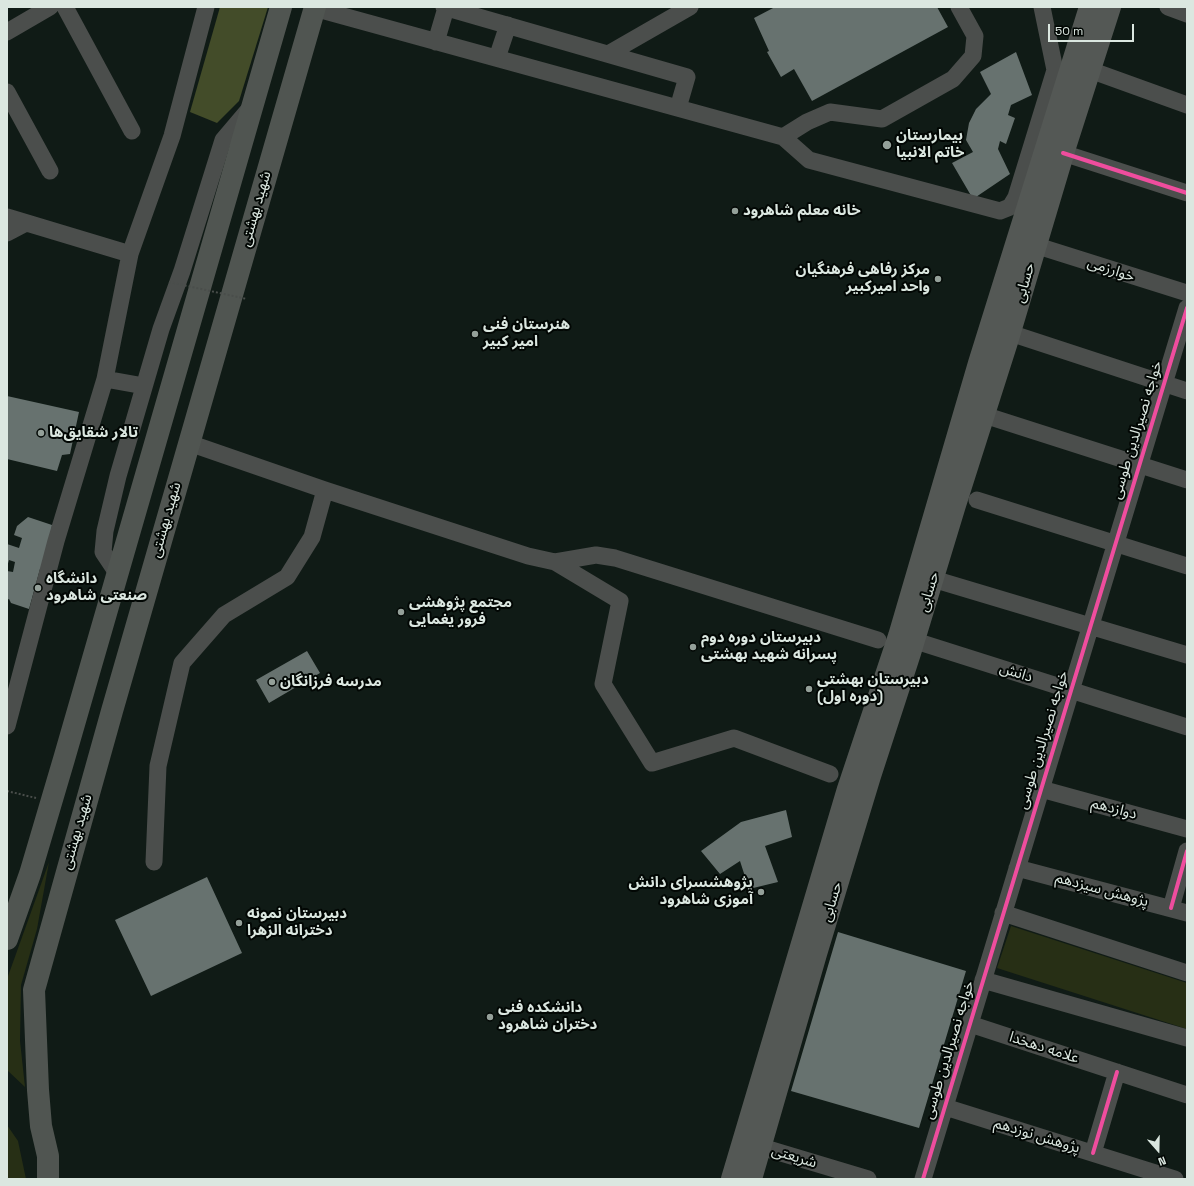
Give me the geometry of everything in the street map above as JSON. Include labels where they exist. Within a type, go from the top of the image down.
[{"type":"highway","points":[[7,939],[30,874],[64,759],[281,7]]},
{"type":"highway","name":"شهید بهشتی","points":[[48,1179],[48,1156],[41,1126],[34,990],[188,442],[314,7]]},
{"type":"highway","points":[[64,759],[94,694],[101,693],[109,698],[112,711]]},
{"type":"main road","name":"حسابی","points":[[751,1179],[752,1144],[852,775],[907,638],[933,579],[1010,333],[1027,242],[1090,7]]},
{"type":"main road","name":"حسابی","points":[[907,638],[979,363],[1063,154],[1110,7]]},
{"type":"main road","name":"حسابی","points":[[732,1179],[752,1144]]},
{"type":"main road","points":[[48,1156],[58,1179]]},
{"type":"street","points":[[7,32],[50,7]]},
{"type":"street","points":[[65,7],[132,131]]},
{"type":"street","points":[[7,726],[56,541],[105,379],[130,254],[172,136],[206,7]]},
{"type":"street","points":[[314,7],[351,12],[436,42],[783,137],[810,160],[1000,211],[1010,207],[1016,197],[1055,70],[1042,7]]},
{"type":"street","points":[[436,42],[445,7],[687,77],[678,108]]},
{"type":"street","points":[[608,54],[690,7]]},
{"type":"street","points":[[783,137],[807,122],[830,112],[882,119],[953,79],[973,56],[975,36],[959,7]]},
{"type":"street","points":[[1168,7],[1187,14]]},
{"type":"street","points":[[497,58],[508,25]]},
{"type":"street","points":[[1090,70],[1187,105]]},
{"type":"street","points":[[7,92],[50,171]]},
{"type":"street","points":[[117,573],[103,552],[105,531],[118,476],[144,386],[223,140],[252,105]]},
{"type":"street","points":[[1063,154],[1187,193]]},
{"type":"street","points":[[7,217],[130,254]]},
{"type":"street","points":[[7,233],[26,223]]},
{"type":"street","name":"خوارزمی","points":[[1027,242],[1187,293]]},
{"type":"street","name":"خواجه نصیرالدین طوسی","points":[[923,1179],[1187,308]]},
{"type":"street","points":[[1010,333],[1187,391]]},
{"type":"street","points":[[105,379],[144,386]]},
{"type":"street","points":[[984,415],[1187,480]]},
{"type":"street","points":[[188,442],[325,490],[528,556],[555,562],[620,601],[603,684],[652,764],[734,738],[830,774]]},
{"type":"street","points":[[154,862],[158,766],[182,663],[224,615],[287,577],[312,537],[325,490]]},
{"type":"street","points":[[977,500],[1187,566]]},
{"type":"street","points":[[555,562],[596,555],[615,558],[878,640]]},
{"type":"street","points":[[933,579],[1187,655]]},
{"type":"street","name":"دانش","points":[[907,638],[1187,727]]},
{"type":"street","points":[[7,674],[17,689]]},
{"type":"street","name":"دوازدهم","points":[[1041,789],[1187,829]]},
{"type":"street","points":[[1171,908],[1187,851]]},
{"type":"street","name":"پژوهش سیزدهم","points":[[1017,868],[1187,913]]},
{"type":"street","points":[[1003,913],[1187,973]]},
{"type":"street","points":[[983,980],[1187,1038]]},
{"type":"street","name":"علامه دهخدا","points":[[970,1024],[1187,1095]]},
{"type":"street","points":[[1093,1153],[1118,1072]]},
{"type":"street","name":"پژوهش نوزدهم","points":[[945,1107],[1175,1179]]},
{"type":"street","name":"شریعتی","points":[[752,1144],[868,1179]]},
{"type":"path","points":[[169,282],[247,299]]},
{"type":"path","points":[[7,792],[51,802]]},
{"type":"green space","points":[[220,7],[268,7],[239,101],[217,123],[190,112]]},
{"type":"green space","points":[[49,862],[37,929],[21,985],[20,1041],[25,1087],[7,1070],[7,979]]},
{"type":"green space","points":[[1011,926],[1187,983],[1187,1029],[997,968]]},
{"type":"green space","points":[[7,1125],[18,1141],[26,1179],[7,1179]]},
{"type":"building","points":[[775,7],[937,7],[948,27],[812,101],[794,69],[781,77],[767,52],[769,51],[754,18]]},
{"type":"building","points":[[1016,52],[1032,95],[1011,105],[1008,115],[1015,118],[1006,144],[1000,141],[998,149],[1010,174],[973,199],[952,163],[973,152],[966,140],[969,123],[976,109],[991,94],[980,72]]},
{"type":"building","name":"تالار شقایق‌‌ها","points":[[7,396],[79,412],[70,454],[62,455],[57,471],[7,459]]},
{"type":"building","points":[[28,517],[52,525],[48,564],[40,569],[29,609],[11,603],[9,599],[7,600],[7,571],[13,572],[15,562],[9,560],[7,567],[7,544],[19,548],[22,538],[14,535],[17,526]]},
{"type":"building","points":[[307,651],[320,673],[269,703],[256,680]]},
{"type":"building","points":[[786,810],[792,837],[765,846],[778,882],[749,889],[740,861],[720,874],[701,851],[741,822]]},
{"type":"building","points":[[207,877],[242,953],[151,996],[115,920]]},
{"type":"building","points":[[838,932],[966,971],[919,1128],[791,1091]]},
{"type":"cycle path","points":[[1063,153],[1187,193]]},
{"type":"cycle path","points":[[923,1179],[1187,308]]},
{"type":"cycle path","points":[[1171,908],[1187,851]]},
{"type":"cycle path","points":[[1093,1153],[1117,1072]]},
{"type":"place","name":"بیمارستان خاتم الانبیا","points":[[887,145]]},
{"type":"place","name":"خانه معلم شاهرود","points":[[735,211]]},
{"type":"place","name":"مرکز رفاهی فرهنگیان واحد امیرکبیر","points":[[938,279]]},
{"type":"place","name":"هنرستان فنی امیر کبیر","points":[[475,334]]},
{"type":"place","name":"تالار شقایق‌‌ها","points":[[41,433]]},
{"type":"place","name":"دانشگاه صنعتی شاهرود","points":[[38,588]]},
{"type":"place","name":"مجتمع پژوهشی فرور یغمایی","points":[[401,612]]},
{"type":"place","name":"دبیرستان دوره دوم پسرانه شهید بهشتی","points":[[693,647]]},
{"type":"place","name":"مدرسه فرزانگان","points":[[272,682]]},
{"type":"place","name":"دبیرستان بهشتی (دوره اول)","points":[[809,689]]},
{"type":"place","name":"پژوهشسرای دانش آموزی شاهرود","points":[[761,892]]},
{"type":"place","name":"دبیرستان نمونه دخترانه الزهرا","points":[[239,923]]},
{"type":"place","name":"دانشکده فنی دختران شاهرود","points":[[490,1017]]}]
